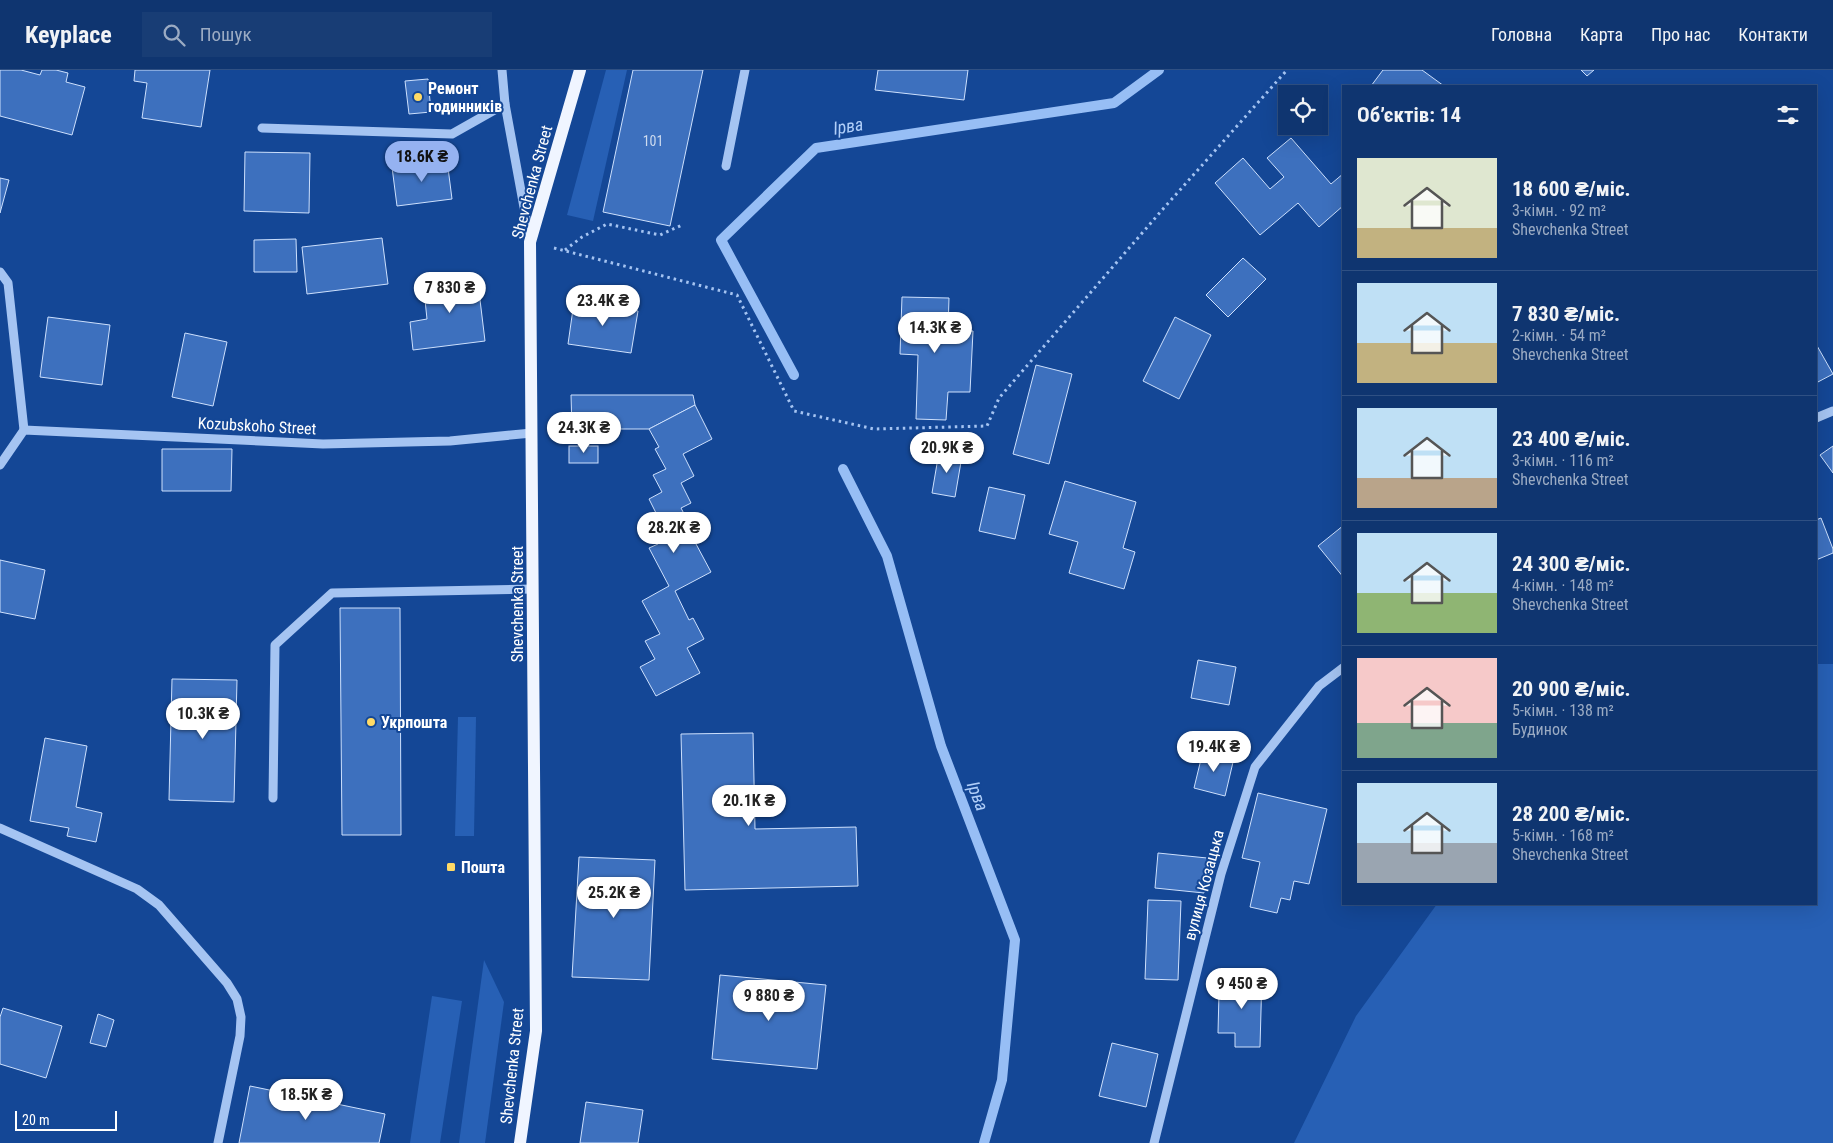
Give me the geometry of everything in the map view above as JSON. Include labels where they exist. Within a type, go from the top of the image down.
[{"type":"main road","name":"Shevchenka Street","points":[[520,1143],[536,1031],[530,242],[580,70]]},
{"type":"street","points":[[502,70],[505,104],[530,242]]},
{"type":"street","points":[[726,166],[745,70]]},
{"type":"street","points":[[262,128],[452,134],[505,104]]},
{"type":"street","points":[[0,272],[8,283],[24,430],[0,465]]},
{"type":"street","points":[[1817,418],[1833,411]]},
{"type":"street","name":"Kozubskoho Street","points":[[24,430],[323,444],[450,441],[532,433]]},
{"type":"street","points":[[273,798],[275,645],[332,593],[533,589]]},
{"type":"street","name":"вулиця Козацька","points":[[1154,1143],[1221,874],[1256,767],[1319,686],[1342,669]]},
{"type":"street","points":[[0,828],[137,889],[158,905],[227,983],[236,999],[241,1017],[240,1036],[218,1143]]},
{"type":"path","points":[[530,242],[737,295],[794,411],[874,429],[987,426],[1000,398],[1156,217],[1287,70]]},
{"type":"path","points":[[565,251],[582,236],[607,224],[660,235],[682,225]]},
{"type":"shaded area","points":[[606,70],[627,70],[593,221],[567,215]]},
{"type":"shaded area","points":[[1817,664],[1833,664],[1833,1143],[1294,1143],[1356,1016],[1436,905],[1817,905]]},
{"type":"shaded area","points":[[458,717],[476,717],[474,836],[455,836]]},
{"type":"shaded area","points":[[484,960],[504,1002],[485,1143],[459,1143]]},
{"type":"shaded area","points":[[432,996],[462,1001],[440,1143],[410,1143]]},
{"type":"building","points":[[0,70],[21,70],[40,75],[42,70],[56,70],[68,73],[66,82],[85,87],[72,135],[0,116]]},
{"type":"building","points":[[135,70],[210,70],[201,127],[142,118],[147,83],[134,81]]},
{"type":"building","points":[[633,70],[703,70],[670,226],[603,212]]},
{"type":"building","points":[[878,70],[968,70],[964,100],[875,90]]},
{"type":"building","points":[[1383,70],[1422,70],[1443,85],[1372,85]]},
{"type":"building","points":[[1581,70],[1594,70],[1587,76]]},
{"type":"building","name":"Ремонт годинників","points":[[428,79],[431,112],[409,114],[405,81]]},
{"type":"building","points":[[1291,138],[1331,184],[1342,175],[1342,207],[1319,227],[1298,203],[1260,235],[1215,183],[1243,158],[1270,189],[1284,177],[1267,158]]},
{"type":"building","points":[[245,152],[310,153],[309,213],[244,211]]},
{"type":"building","points":[[447,160],[452,199],[397,206],[392,167]]},
{"type":"building","points":[[0,178],[9,180],[0,213]]},
{"type":"building","points":[[382,238],[388,284],[307,294],[302,247]]},
{"type":"building","points":[[296,239],[297,272],[254,272],[254,240]]},
{"type":"building","points":[[1243,258],[1266,279],[1228,317],[1206,295]]},
{"type":"building","points":[[477,275],[485,341],[413,350],[410,322],[427,319],[423,281]]},
{"type":"building","points":[[902,297],[949,298],[948,330],[973,331],[970,392],[948,392],[946,420],[916,419],[918,355],[900,354]]},
{"type":"building","points":[[574,302],[638,311],[631,353],[568,344]]},
{"type":"building","points":[[48,317],[110,325],[102,385],[40,377]]},
{"type":"building","points":[[1175,317],[1211,335],[1179,399],[1143,381]]},
{"type":"building","points":[[185,333],[227,342],[213,406],[172,397]]},
{"type":"building","points":[[1817,346],[1833,374],[1817,382]]},
{"type":"building","points":[[1036,365],[1072,374],[1049,464],[1013,454]]},
{"type":"building","points":[[571,395],[693,395],[695,405],[649,429],[572,429]]},
{"type":"building","points":[[695,405],[712,439],[683,454],[694,476],[681,483],[691,503],[681,508],[691,527],[688,529],[711,572],[675,591],[689,620],[693,618],[704,639],[687,648],[700,673],[656,696],[640,667],[655,659],[645,641],[660,634],[642,601],[669,586],[649,548],[658,544],[649,527],[660,521],[649,499],[662,492],[653,475],[666,469],[655,449],[659,447],[649,429]]},
{"type":"building","points":[[569,446],[598,446],[598,463],[569,463]]},
{"type":"building","points":[[1833,446],[1833,473],[1820,455]]},
{"type":"building","points":[[162,449],[232,449],[231,491],[162,491]]},
{"type":"building","points":[[939,452],[962,456],[955,497],[932,493]]},
{"type":"building","points":[[1065,481],[1136,502],[1123,548],[1135,552],[1124,589],[1069,573],[1078,542],[1049,534]]},
{"type":"building","points":[[989,487],[1025,495],[1015,539],[979,531]]},
{"type":"building","points":[[1821,518],[1833,553],[1817,560],[1817,520]]},
{"type":"building","points":[[1342,527],[1342,576],[1318,546]]},
{"type":"building","points":[[0,560],[45,570],[35,619],[0,612]]},
{"type":"building","name":"Укрпошта","points":[[340,608],[400,608],[401,835],[342,835]]},
{"type":"building","points":[[1198,660],[1236,667],[1229,705],[1191,698]]},
{"type":"building","points":[[172,679],[237,680],[234,802],[169,800]]},
{"type":"building","points":[[753,733],[755,829],[856,827],[858,886],[685,890],[681,734]]},
{"type":"building","points":[[45,738],[87,746],[76,807],[102,813],[96,842],[67,836],[69,828],[30,821]]},
{"type":"building","points":[[1203,751],[1234,758],[1225,796],[1194,788]]},
{"type":"building","points":[[1258,793],[1327,809],[1309,884],[1294,881],[1290,900],[1281,898],[1277,913],[1250,907],[1260,862],[1242,858]]},
{"type":"building","points":[[1158,853],[1207,858],[1204,893],[1155,888]]},
{"type":"building","points":[[579,857],[655,860],[649,980],[572,977]]},
{"type":"building","points":[[1148,900],[1181,901],[1178,980],[1145,979]]},
{"type":"building","points":[[1232,974],[1262,975],[1260,1047],[1235,1047],[1235,1033],[1218,1033],[1219,993],[1232,993]]},
{"type":"building","points":[[720,975],[826,985],[817,1069],[712,1059]]},
{"type":"building","points":[[3,1008],[62,1026],[46,1078],[0,1064],[0,1017]]},
{"type":"building","points":[[98,1014],[114,1020],[106,1047],[90,1043]]},
{"type":"building","points":[[1112,1043],[1158,1054],[1146,1107],[1099,1096]]},
{"type":"building","points":[[250,1086],[385,1114],[379,1143],[239,1143]]},
{"type":"building","points":[[586,1102],[643,1110],[638,1143],[580,1143]]},
{"type":"waterway","name":"Ірва","points":[[794,375],[721,240],[816,148],[1114,103],[1159,70]]},
{"type":"waterway","name":"Ірва","points":[[843,469],[887,556],[941,746],[1015,940],[1002,1080],[984,1143]]},
{"type":"place","name":"Ремонт годинників","points":[[418,97]]},
{"type":"place","name":"Укрпошта","points":[[371,722]]},
{"type":"place","name":"Пошта","points":[[451,867]]}]
